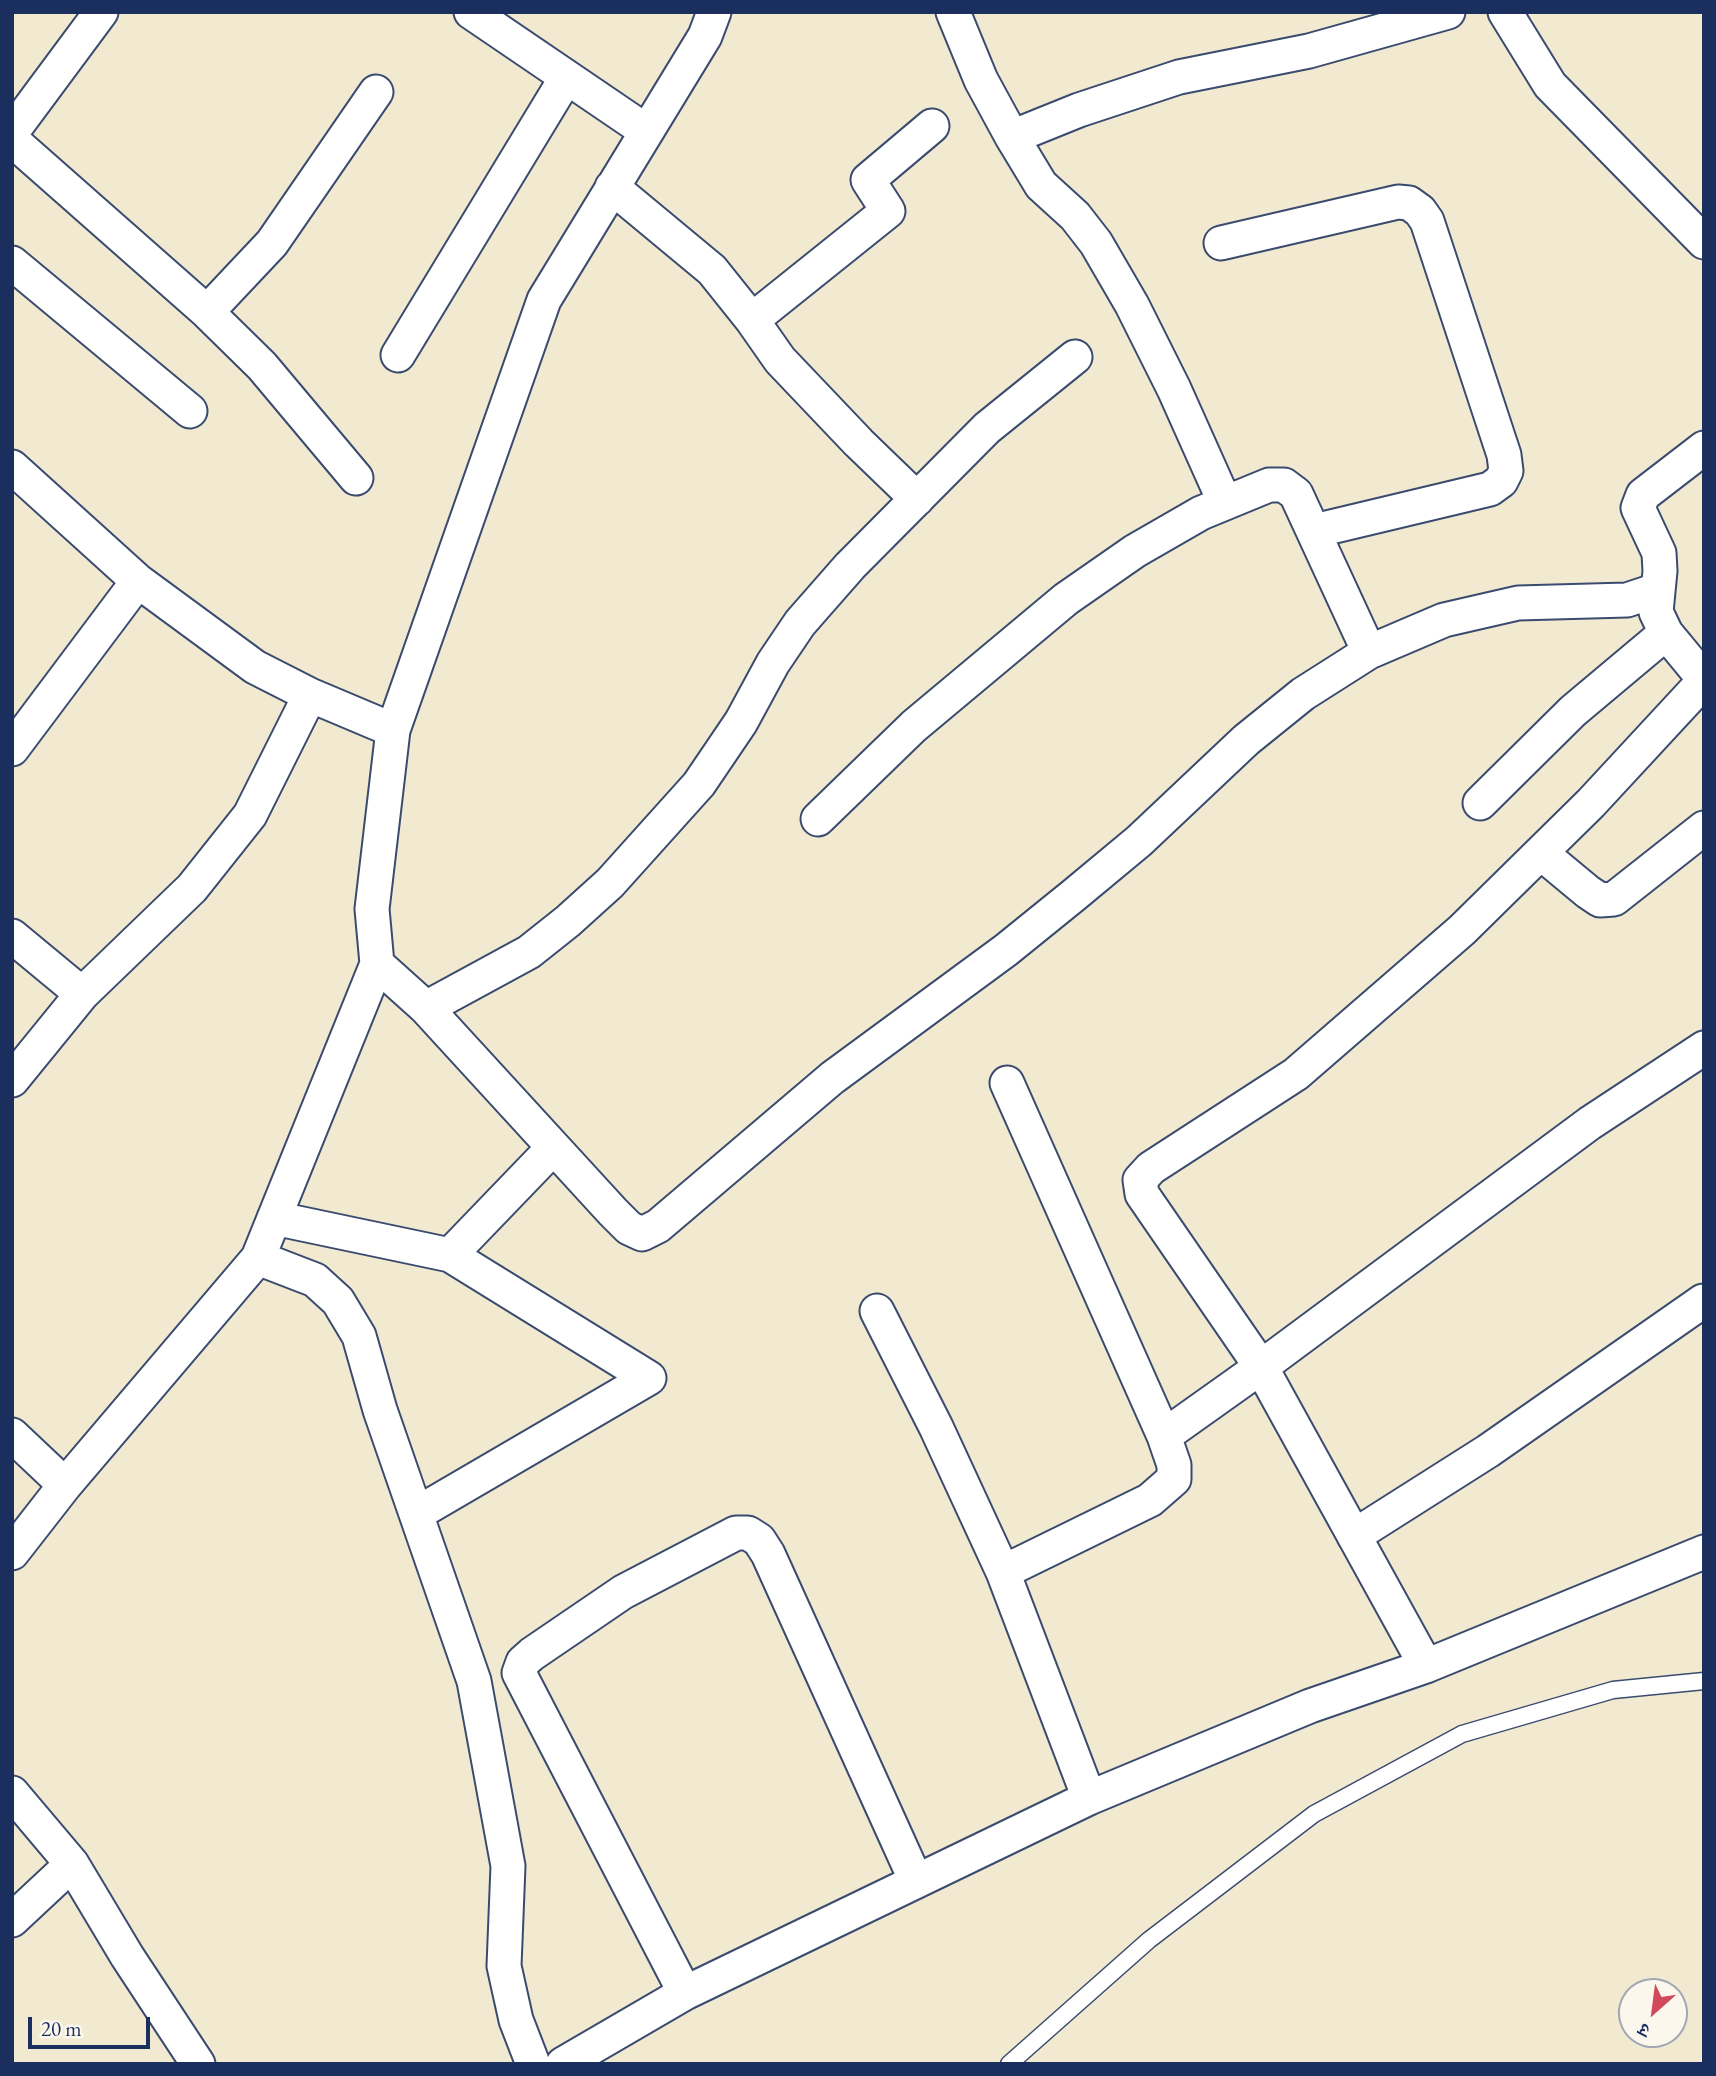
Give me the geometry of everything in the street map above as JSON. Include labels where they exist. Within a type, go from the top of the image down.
[{"type":"street","points":[[12,132],[101,12]]},
{"type":"street","points":[[471,12],[646,131]]},
{"type":"street","points":[[12,1553],[65,1485],[258,1258],[377,964],[372,909],[393,730],[544,300],[705,36],[714,12]]},
{"type":"street","points":[[953,12],[981,80],[1041,185],[1075,216],[1096,243],[1132,305],[1226,503]]},
{"type":"street","points":[[1012,137],[1079,110],[1180,77],[1309,51],[1448,12]]},
{"type":"street","points":[[1505,12],[1550,85],[1704,242]]},
{"type":"street","points":[[398,355],[566,78]]},
{"type":"street","points":[[207,312],[272,243],[376,92]]},
{"type":"street","points":[[752,320],[888,211],[868,180],[932,126]]},
{"type":"street","points":[[12,140],[207,312],[262,366],[356,478]]},
{"type":"street","points":[[612,187],[712,270],[780,359],[859,443],[917,499]]},
{"type":"street","points":[[1221,243],[1398,202],[1409,203],[1420,211],[1427,221],[1500,442],[1506,471],[1501,481],[1490,489],[1314,531]]},
{"type":"street","points":[[12,264],[190,411]]},
{"type":"street","points":[[426,1008],[529,952],[610,883],[699,785],[741,722],[773,663],[800,623],[850,566],[988,428],[1075,357]]},
{"type":"street","points":[[1426,1666],[1261,1367],[1142,1194],[1140,1180],[1151,1168],[1296,1074],[1462,930],[1541,853],[1704,680],[1666,633],[1656,612],[1660,571],[1658,553],[1637,508],[1643,495],[1704,448]]},
{"type":"street","points":[[12,467],[138,581],[255,667],[310,695],[393,730]]},
{"type":"street","points":[[818,819],[914,726],[1066,599],[1135,551],[1201,513],[1269,485],[1284,485],[1296,494],[1368,652]]},
{"type":"street","points":[[12,749],[138,581]]},
{"type":"street","points":[[377,964],[426,1008],[629,1228],[642,1234],[658,1226],[832,1078],[1006,950],[1139,841],[1246,740],[1303,694],[1368,652],[1444,620],[1518,603],[1627,600],[1657,590]]},
{"type":"street","points":[[1480,803],[1573,711],[1666,633]]},
{"type":"street","points":[[12,1080],[82,994],[192,888],[250,815],[310,695]]},
{"type":"street","points":[[1541,853],[1600,900],[1614,899],[1704,828]]},
{"type":"street","points":[[12,936],[82,994]]},
{"type":"street","points":[[1164,1436],[1590,1122],[1704,1048]]},
{"type":"street","points":[[1003,1573],[1162,1492],[1174,1479],[1174,1465],[1164,1436],[1007,1083]]},
{"type":"street","points":[[450,1255],[553,1148]]},
{"type":"street","points":[[274,1218],[450,1255],[649,1378],[416,1514]]},
{"type":"street","points":[[258,1258],[316,1280],[338,1301],[359,1336],[380,1410],[474,1681],[508,1866],[504,1966],[516,2020],[533,2064]]},
{"type":"street","points":[[1354,1536],[1488,1451],[1703,1294]]},
{"type":"street","points":[[877,1311],[936,1427],[1003,1573],[1089,1798]]},
{"type":"street","points":[[12,1435],[65,1485]]},
{"type":"street","points":[[685,1993],[519,1673],[523,1662],[532,1654],[623,1592],[736,1533],[748,1533],[759,1540],[768,1554],[916,1881]]},
{"type":"street","points":[[563,2064],[685,1993],[1089,1798],[1310,1706],[1426,1666],[1704,1552]]},
{"type":"street","points":[[12,1793],[72,1864],[127,1956],[198,2064]]},
{"type":"street","points":[[12,1920],[72,1864]]},
{"type":"lane","points":[[1009,2064],[1149,1940],[1314,1814],[1462,1734],[1613,1690],[1704,1681]]}]
